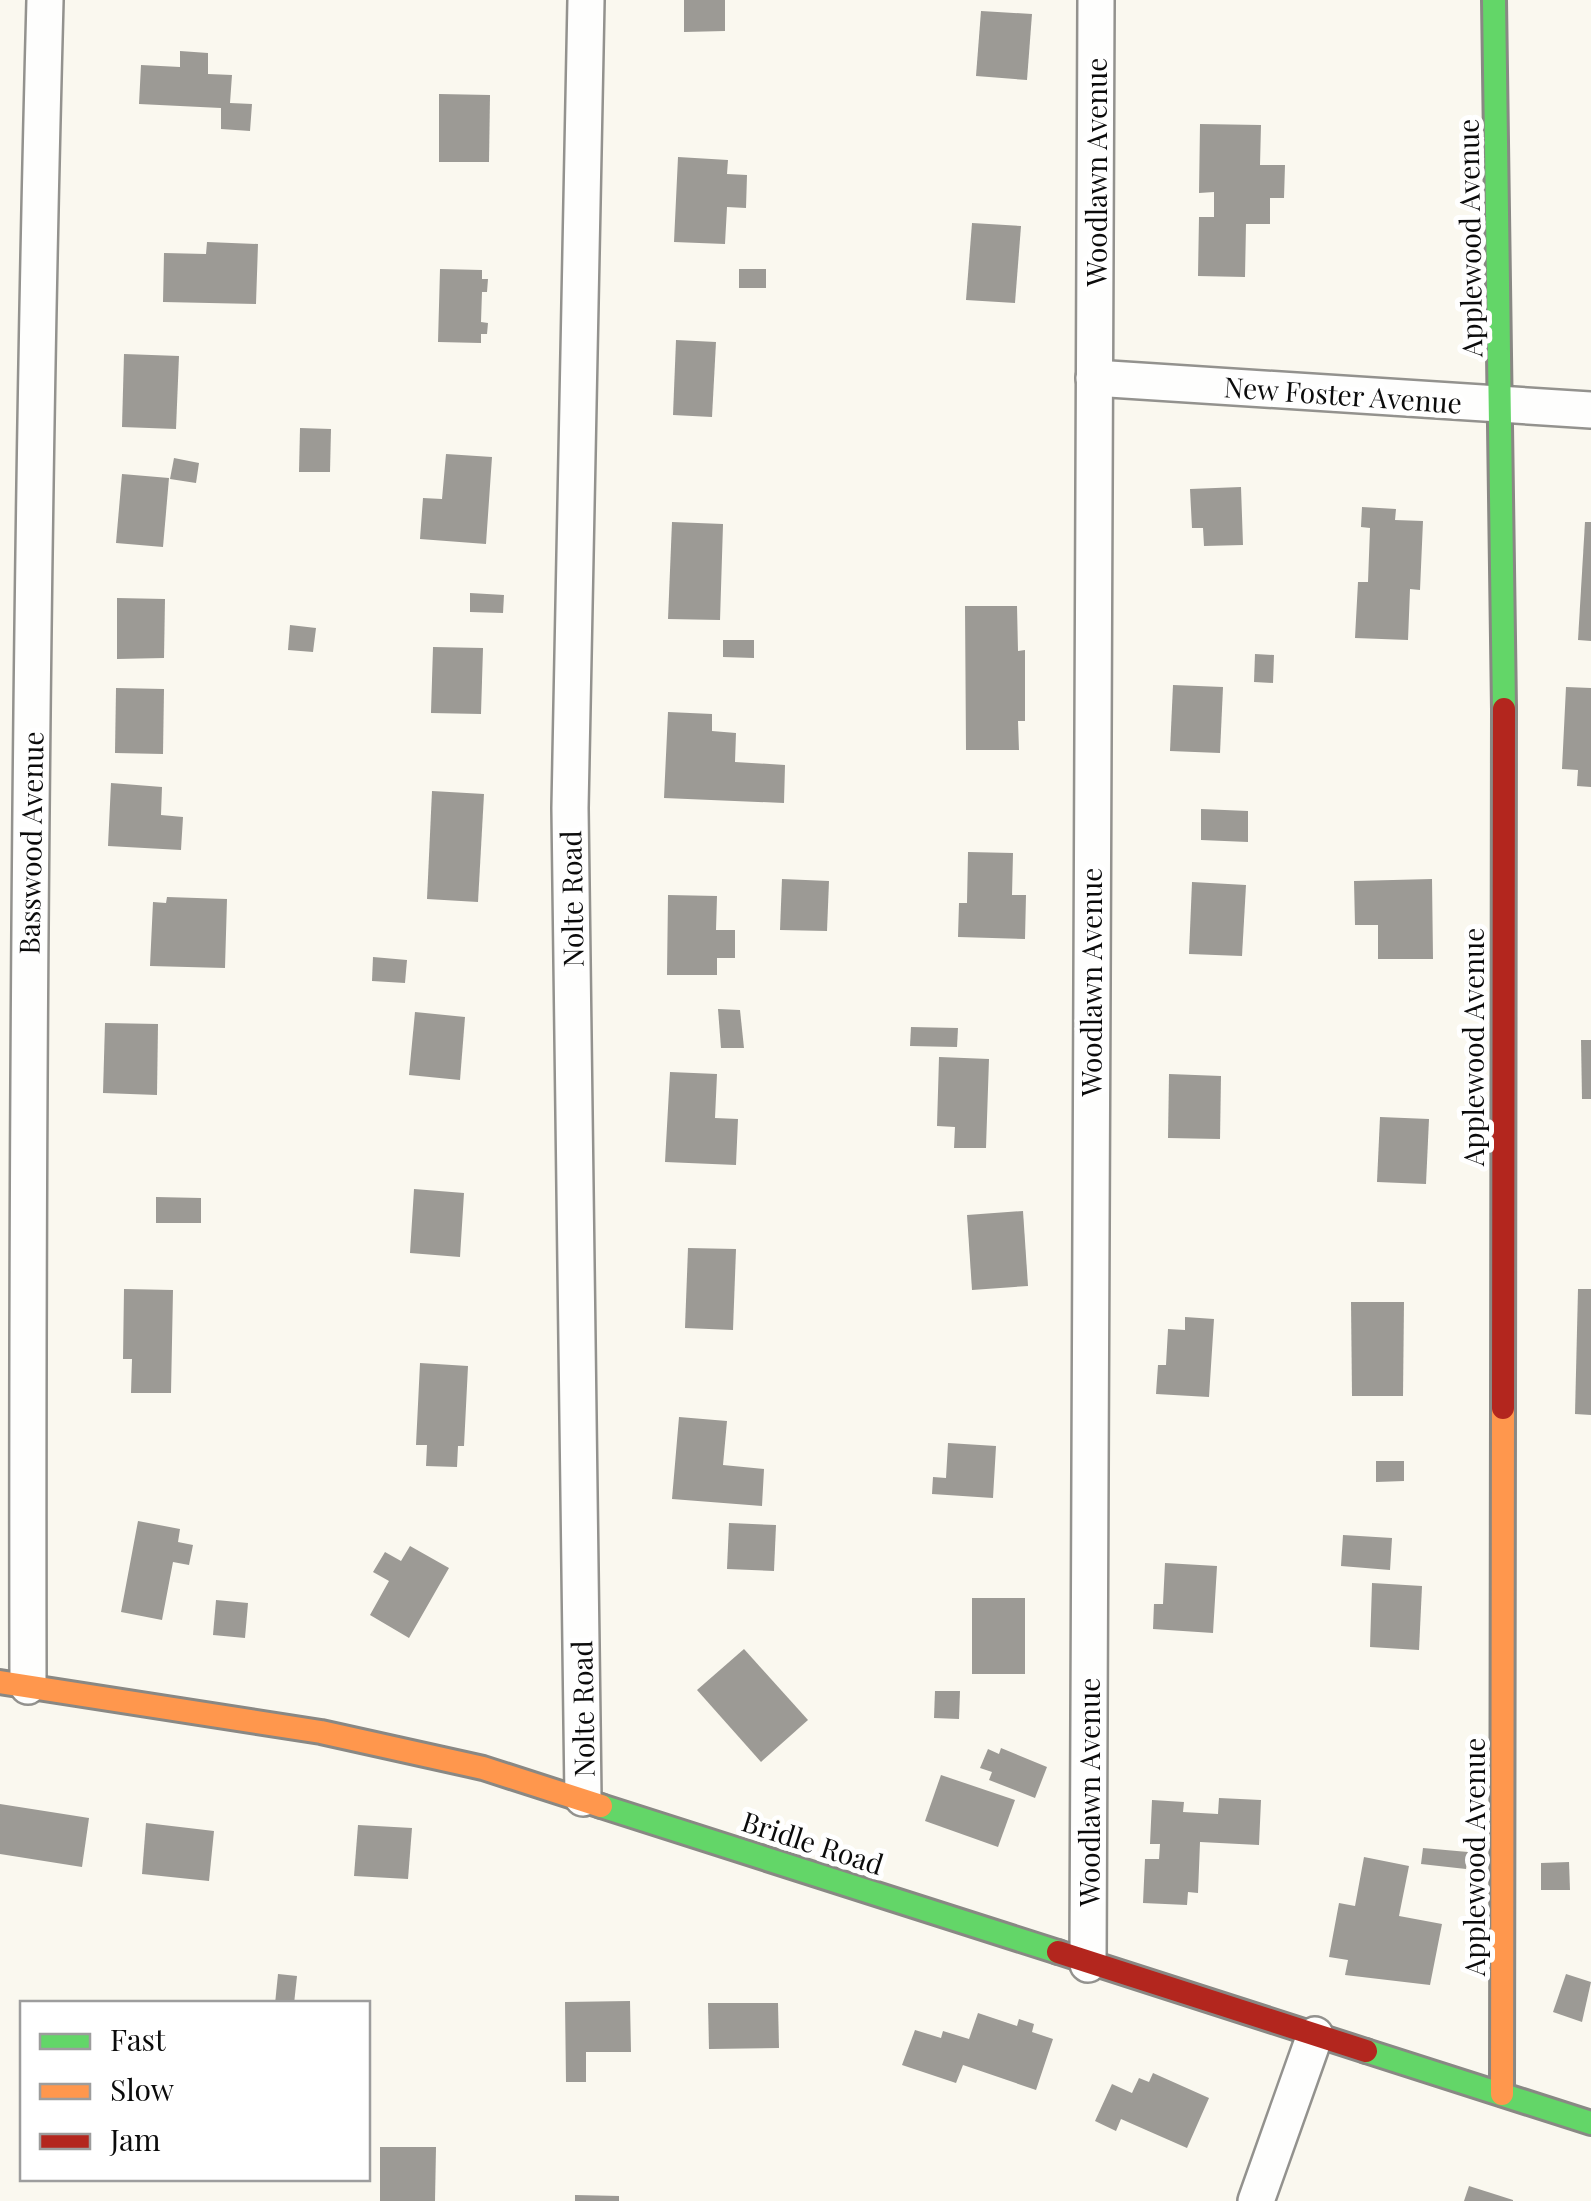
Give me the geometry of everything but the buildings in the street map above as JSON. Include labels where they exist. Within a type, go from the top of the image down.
[{"type":"street","name":"Basswood Avenue","points":[[14,1684],[28,1015],[35,370],[45,0]]},
{"type":"street","name":"Nolte Road","points":[[584,1798],[570,808],[586,0]]},
{"type":"street","name":"Woodlawn Avenue","points":[[1088,1964],[1096,0]]},
{"type":"street","name":"Applewood Avenue","points":[[1494,0],[1502,404],[1502,2094]]},
{"type":"street","name":"New Foster Avenue","points":[[1094,378],[1591,410]]},
{"type":"street","name":"Bridle Road","points":[[14,1684],[321,1732],[484,1768],[1591,2123]]},
{"type":"street","points":[[1256,2201],[1315,2036]]},
{"type":"traffic: fast","points":[[1494,0],[1504,709]]},
{"type":"traffic: fast","points":[[601,1806],[1058,1952]]},
{"type":"traffic: fast","points":[[1366,2051],[1591,2123]]},
{"type":"traffic: slow","points":[[1502,2094],[1503,1408]]},
{"type":"traffic: slow","points":[[0,1682],[321,1732],[483,1768],[601,1806]]},
{"type":"traffic: jam","points":[[1503,1408],[1504,709]]},
{"type":"traffic: jam","points":[[1058,1952],[1366,2051]]}]
